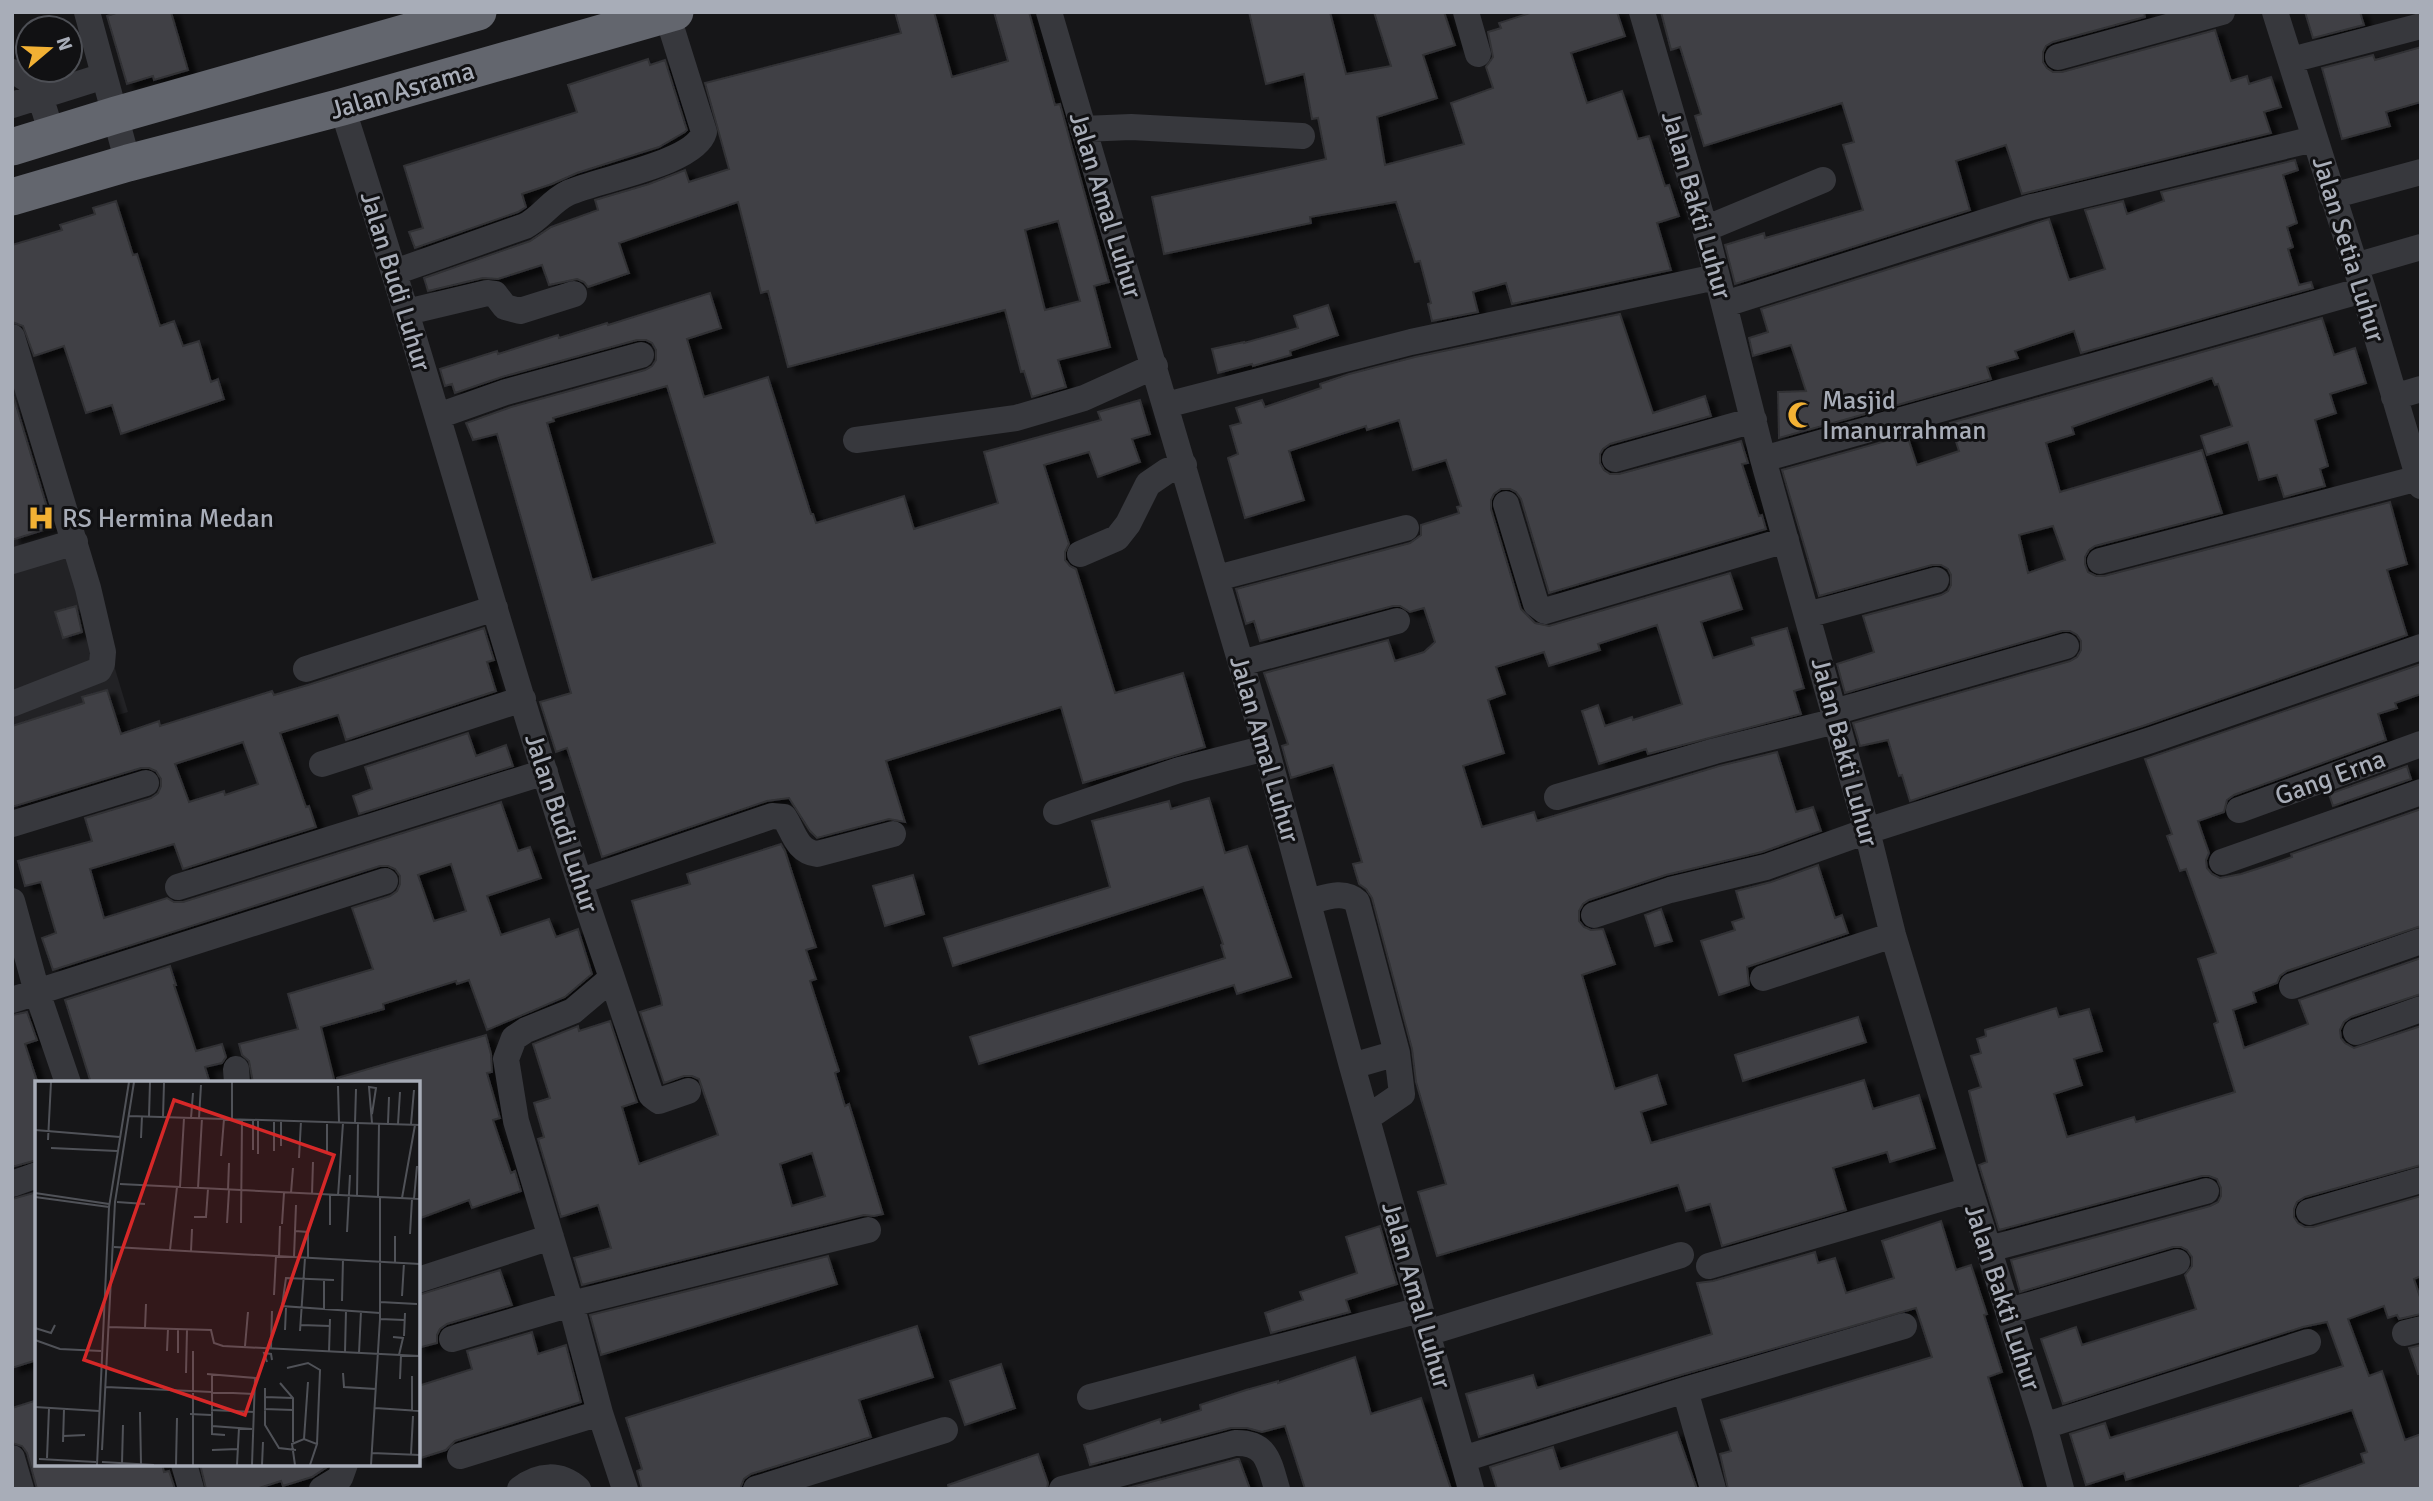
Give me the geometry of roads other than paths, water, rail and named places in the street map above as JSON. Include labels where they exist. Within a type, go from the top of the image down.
[{"type":"highway","name":"Jalan Asrama","points":[[12,147],[478,12]]},
{"type":"highway","name":"Jalan Asrama","points":[[12,197],[671,13]]},
{"type":"street","points":[[87,12],[128,163]]},
{"type":"street","name":"Jalan Amal Luhur","points":[[1049,12],[1266,748],[1471,1489]]},
{"type":"street","points":[[1466,12],[1478,54]]},
{"type":"street","name":"Jalan Bakti Luhur","points":[[1642,12],[1705,229],[1763,459],[1867,831],[1893,935],[2062,1489]]},
{"type":"street","points":[[2058,57],[2222,12]]},
{"type":"street","name":"Jalan Setia Luhur","points":[[2275,12],[2420,482]]},
{"type":"street","points":[[395,272],[525,226],[564,195],[679,157],[699,143],[704,132],[671,13]]},
{"type":"street","points":[[2291,60],[2421,26]]},
{"type":"street","points":[[12,72],[23,74],[33,84],[52,135]]},
{"type":"street","points":[[12,105],[104,76]]},
{"type":"street","name":"Jalan Budi Luhur","points":[[342,107],[395,272],[545,772],[651,1095],[659,1101],[688,1091]]},
{"type":"street","points":[[1083,129],[1130,127],[1302,136]]},
{"type":"street","points":[[1725,304],[2032,207],[2314,139]]},
{"type":"street","points":[[2332,196],[2421,172]]},
{"type":"street","points":[[1705,229],[1823,180]]},
{"type":"street","points":[[1763,459],[2189,337],[2359,278],[2421,247]]},
{"type":"street","points":[[1166,404],[1411,342],[1716,277]]},
{"type":"street","points":[[407,313],[492,292],[505,307],[520,311],[574,294]]},
{"type":"street","points":[[12,337],[75,542],[103,652],[99,670],[12,704]]},
{"type":"street","points":[[438,416],[506,392],[641,355]]},
{"type":"street","points":[[856,440],[1016,418],[1084,398],[1155,366]]},
{"type":"street","points":[[2394,397],[2421,388]]},
{"type":"street","points":[[1615,459],[1754,420]]},
{"type":"street","points":[[1080,554],[1117,538],[1128,524],[1148,484],[1167,471],[1184,465]]},
{"type":"street","points":[[2099,561],[2420,482]]},
{"type":"street","points":[[1506,505],[1536,604],[1545,611],[1786,540]]},
{"type":"street","points":[[1217,578],[1406,528]]},
{"type":"street","points":[[12,561],[75,542]]},
{"type":"street","points":[[1807,615],[1936,580]]},
{"type":"street","points":[[306,669],[495,608]]},
{"type":"street","points":[[1241,663],[1397,621]]},
{"type":"street","points":[[1557,797],[1835,717],[2066,646]]},
{"type":"street","points":[[1594,915],[1670,890],[1766,867],[1867,831],[2151,740],[2421,647]]},
{"type":"street","points":[[322,764],[523,699]]},
{"type":"street","name":"Gang Erna","points":[[2239,810],[2421,744]]},
{"type":"street","points":[[1056,812],[1179,770],[1266,748]]},
{"type":"street","points":[[178,887],[545,772]]},
{"type":"street","points":[[12,824],[146,783]]},
{"type":"street","points":[[2222,862],[2421,792]]},
{"type":"street","points":[[581,881],[772,816],[784,817],[800,848],[813,854],[893,834]]},
{"type":"street","points":[[25,996],[385,881]]},
{"type":"street","points":[[1308,902],[1344,895],[1350,895],[1357,902],[1397,1053],[1402,1094],[1367,1118]]},
{"type":"street","points":[[12,901],[25,996],[67,1081]]},
{"type":"street","points":[[1763,978],[1893,935]]},
{"type":"street","points":[[2292,986],[2421,941]]},
{"type":"street","points":[[612,978],[573,1010],[514,1038],[506,1059],[516,1121],[571,1304],[600,1413],[625,1489]]},
{"type":"street","points":[[2356,1032],[2421,1009]]},
{"type":"street","points":[[1352,1066],[1397,1053]]},
{"type":"street","points":[[12,1184],[35,1176]]},
{"type":"street","points":[[2309,1212],[2421,1180]]},
{"type":"street","points":[[1709,1266],[1970,1190]]},
{"type":"street","points":[[1989,1249],[2206,1191]]},
{"type":"street","points":[[452,1339],[571,1304],[868,1230]]},
{"type":"street","points":[[420,1279],[551,1237]]},
{"type":"street","points":[[1090,1397],[1423,1322],[1681,1255]]},
{"type":"street","points":[[2009,1311],[2177,1262]]},
{"type":"street","points":[[1463,1459],[1904,1326]]},
{"type":"street","points":[[2044,1426],[2308,1342]]},
{"type":"street","points":[[1685,1390],[1713,1489]]},
{"type":"street","points":[[460,1456],[600,1413]]},
{"type":"street","points":[[756,1489],[945,1430]]},
{"type":"street","points":[[1062,1489],[1234,1443],[1249,1443],[1262,1451],[1269,1461],[1277,1489]]},
{"type":"street","points":[[12,1458],[21,1489]]},
{"type":"street","points":[[185,1466],[191,1489]]},
{"type":"street","points":[[322,1489],[340,1478],[344,1466]]},
{"type":"street","points":[[520,1489],[531,1481],[553,1477],[565,1480],[578,1489]]},
{"type":"place","name":"Masjid Imanurrahman","points":[[1801,415]]},
{"type":"place","name":"RS Hermina Medan","points":[[41,518]]}]
